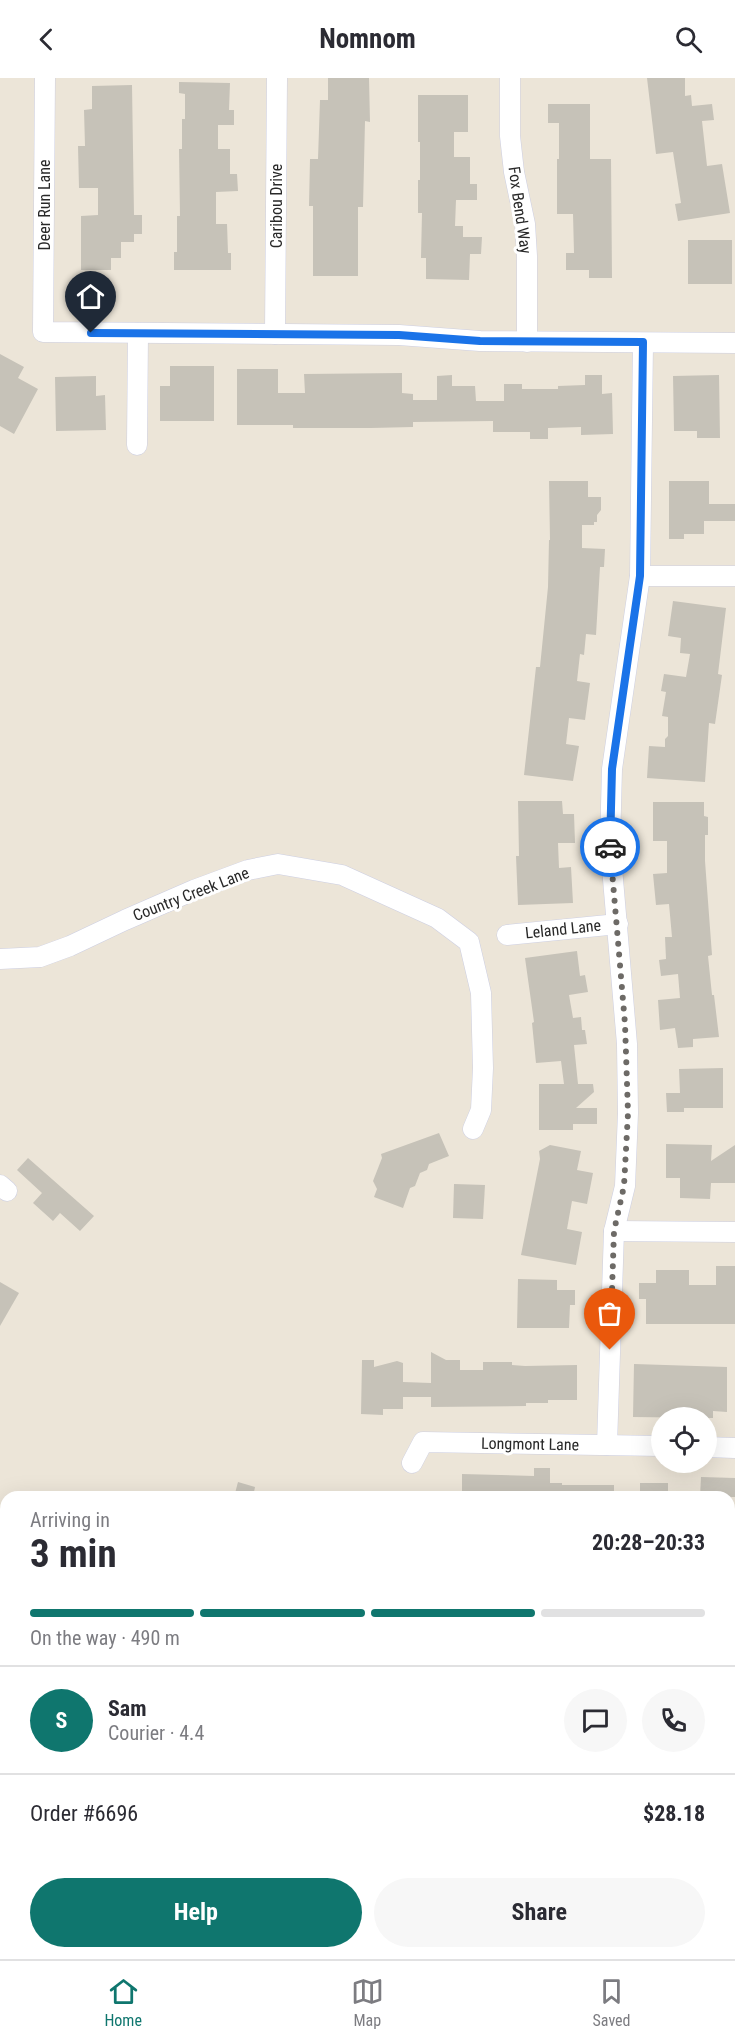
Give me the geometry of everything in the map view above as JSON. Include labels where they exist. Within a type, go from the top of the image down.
[{"type":"street","name":"Deer Run Lane","points":[[45,78],[43,332],[138,333]]},
{"type":"street","name":"Caribou Drive","points":[[275,334],[277,78]]},
{"type":"street","name":"Fox Bend Way","points":[[510,78],[510,136],[514,172],[525,224],[527,342]]},
{"type":"street","points":[[137,445],[138,333],[399,335],[527,342],[735,343]]},
{"type":"street","points":[[608,1445],[614,1231],[624,1186],[628,1113],[627,1044],[610,844],[612,769],[640,576],[643,342]]},
{"type":"street","points":[[640,576],[735,576]]},
{"type":"street","name":"Country Creek Lane","points":[[0,959],[40,957],[70,946],[194,890],[248,870],[278,864],[342,875],[437,918],[469,942],[481,993],[483,1068],[481,1110],[473,1129]]},
{"type":"street","name":"Leland Lane","points":[[507,935],[618,924]]},
{"type":"street","points":[[614,1231],[735,1233]]},
{"type":"street","name":"Longmont Lane","points":[[412,1463],[423,1442],[651,1446]]},
{"type":"street","points":[[717,1447],[735,1448]]},
{"type":"building","points":[[328,78],[369,78],[370,122],[365,121],[363,207],[358,207],[358,276],[313,276],[313,206],[309,206],[310,159],[318,159],[320,100],[328,100]]},
{"type":"building","points":[[647,78],[685,78],[685,96],[691,95],[692,106],[712,104],[714,120],[702,121],[707,166],[722,164],[730,213],[678,221],[675,204],[681,203],[673,152],[656,154]]},
{"type":"building","points":[[179,82],[230,83],[229,110],[234,110],[234,125],[218,125],[218,149],[230,149],[230,174],[237,174],[238,191],[216,192],[216,224],[227,224],[231,270],[174,270],[174,252],[177,252],[177,216],[180,216],[179,149],[182,149],[182,119],[185,119],[185,94],[179,93]]},
{"type":"building","points":[[132,85],[134,215],[142,215],[142,234],[134,234],[134,242],[121,242],[121,258],[111,258],[111,270],[81,270],[81,216],[98,215],[98,188],[79,188],[78,146],[85,146],[84,110],[92,109],[92,86]]},
{"type":"building","points":[[418,95],[468,95],[468,132],[454,132],[454,157],[470,157],[470,184],[477,184],[477,200],[456,200],[455,226],[463,226],[463,237],[482,237],[481,254],[470,254],[469,280],[426,279],[426,258],[421,258],[422,213],[418,213],[420,142],[418,142]]},
{"type":"building","points":[[548,104],[590,104],[590,159],[611,159],[612,278],[589,278],[589,270],[566,270],[566,253],[574,253],[573,214],[557,214],[559,123],[548,123]]},
{"type":"building","points":[[688,240],[732,240],[732,284],[688,284]]},
{"type":"building","points":[[0,354],[24,367],[18,378],[38,389],[14,434],[0,426]]},
{"type":"building","points":[[170,366],[214,366],[214,421],[160,421],[160,386],[170,386]]},
{"type":"building","points":[[237,369],[278,369],[278,393],[305,393],[304,374],[402,373],[402,393],[413,394],[413,400],[437,400],[437,376],[452,375],[452,386],[475,386],[476,401],[504,401],[504,384],[522,384],[522,389],[558,389],[558,386],[585,385],[585,375],[602,375],[602,394],[612,393],[613,434],[581,435],[581,427],[548,428],[548,439],[530,439],[530,432],[493,432],[493,421],[413,422],[413,427],[371,428],[237,425]]},
{"type":"building","points":[[719,375],[720,438],[697,438],[697,431],[674,431],[673,376]]},
{"type":"building","points":[[96,376],[96,396],[105,395],[106,430],[56,431],[55,377]]},
{"type":"building","points":[[549,481],[588,481],[588,497],[601,497],[601,510],[597,515],[597,522],[594,522],[594,525],[582,525],[582,548],[605,549],[604,567],[600,567],[596,635],[586,634],[584,655],[580,654],[577,681],[590,683],[585,720],[569,718],[566,744],[579,746],[573,781],[524,775],[536,667],[540,667],[548,587]]},
{"type":"building","points":[[669,481],[709,481],[709,504],[735,504],[735,521],[704,521],[704,534],[684,534],[684,539],[669,539]]},
{"type":"building","points":[[673,601],[726,608],[718,674],[722,675],[715,724],[709,723],[705,782],[647,778],[649,746],[665,747],[665,739],[668,736],[668,717],[662,716],[666,692],[661,691],[664,674],[686,677],[690,654],[680,653],[681,638],[668,636]]},
{"type":"building","points":[[518,801],[562,801],[563,814],[574,814],[575,843],[558,843],[559,868],[571,867],[573,903],[518,905],[516,856],[519,856]]},
{"type":"building","points":[[653,802],[704,802],[704,816],[708,817],[705,861],[712,955],[708,956],[719,1037],[693,1039],[693,1047],[678,1048],[675,1028],[660,1030],[658,1000],[680,998],[678,974],[661,976],[659,960],[666,959],[665,937],[672,937],[669,904],[656,905],[653,874],[667,873],[667,841],[653,841]]},
{"type":"building","points":[[577,951],[580,976],[585,975],[588,992],[569,995],[573,1018],[581,1017],[582,1030],[585,1030],[587,1044],[574,1045],[578,1084],[593,1084],[594,1092],[576,1108],[597,1108],[597,1124],[573,1124],[573,1130],[539,1130],[539,1084],[564,1084],[561,1061],[536,1063],[532,1023],[534,1022],[525,958]]},
{"type":"building","points":[[723,1068],[723,1108],[684,1108],[684,1112],[667,1112],[666,1093],[680,1093],[679,1069]]},
{"type":"building","points":[[439,1133],[449,1156],[429,1164],[427,1170],[420,1173],[415,1186],[410,1188],[403,1208],[374,1197],[377,1189],[373,1181],[382,1158],[381,1154]]},
{"type":"building","points":[[666,1144],[712,1145],[711,1161],[735,1145],[735,1183],[711,1183],[710,1199],[680,1198],[680,1178],[666,1178]]},
{"type":"building","points":[[550,1145],[581,1151],[577,1170],[593,1173],[587,1204],[572,1201],[567,1229],[582,1232],[576,1265],[521,1255],[540,1159],[539,1151]]},
{"type":"building","points":[[28,1158],[94,1216],[80,1231],[60,1213],[53,1221],[33,1203],[42,1193],[17,1170]]},
{"type":"building","points":[[454,1184],[485,1185],[483,1219],[453,1218]]},
{"type":"building","points":[[716,1266],[735,1266],[735,1324],[646,1324],[646,1299],[639,1299],[639,1283],[656,1283],[656,1270],[689,1270],[689,1285],[716,1285]]},
{"type":"building","points":[[518,1279],[557,1280],[557,1290],[575,1290],[575,1305],[570,1305],[569,1328],[517,1328]]},
{"type":"building","points":[[0,1282],[19,1293],[0,1326]]},
{"type":"building","points":[[431,1352],[446,1360],[460,1360],[460,1370],[483,1370],[483,1362],[512,1362],[512,1365],[525,1366],[577,1365],[577,1400],[548,1400],[548,1403],[526,1403],[526,1406],[431,1407],[431,1397],[403,1397],[403,1409],[383,1409],[383,1415],[361,1414],[362,1360],[374,1360],[374,1367],[397,1361],[403,1363],[403,1382],[431,1383]]},
{"type":"building","points":[[634,1364],[727,1367],[727,1412],[717,1411],[717,1407],[651,1407],[651,1417],[633,1417]]},
{"type":"building","points":[[534,1468],[550,1468],[550,1483],[614,1485],[614,1491],[462,1491],[462,1474],[534,1476]]},
{"type":"building","points":[[701,1477],[735,1478],[735,1491],[700,1491]]},
{"type":"building","points":[[238,1482],[255,1487],[254,1491],[236,1491]]},
{"type":"building","points":[[640,1483],[668,1483],[668,1491],[640,1491]]},
{"type":"way so far","points":[[610,847],[627,1044],[628,1113],[624,1186],[614,1231],[610,1350]]},
{"type":"route","points":[[91,333],[399,335],[480,341],[643,342],[640,576],[612,769],[610,847]]}]
